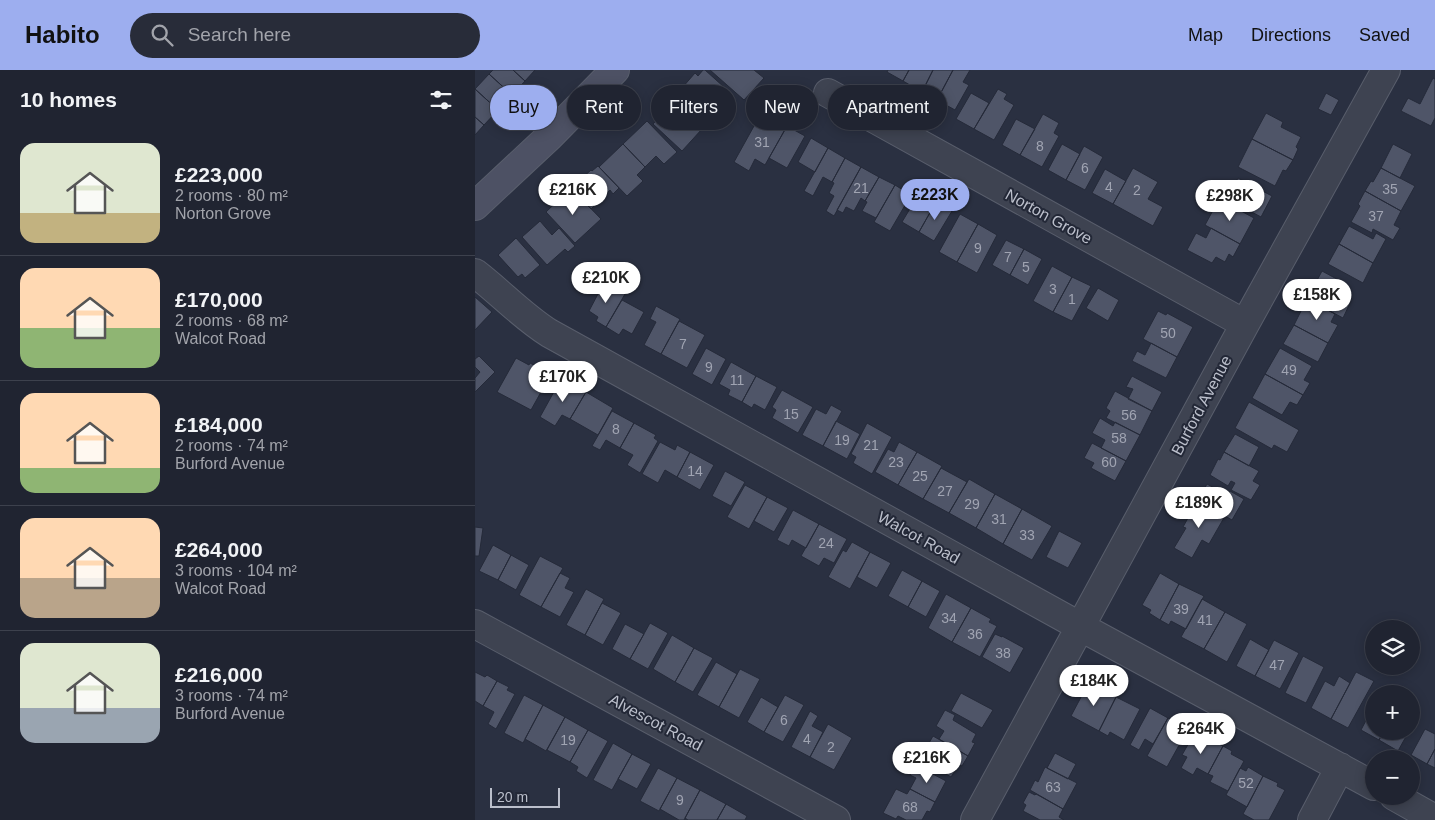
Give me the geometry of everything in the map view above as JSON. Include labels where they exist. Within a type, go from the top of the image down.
[{"type":"main road","points":[[475,206],[550,136],[615,70]]},
{"type":"street","name":"Burford Avenue","points":[[975,820],[1245,324],[1386,70]]},
{"type":"street","name":"Norton Grove","points":[[895,130],[1245,324]]},
{"type":"street","name":"Walcot Road","points":[[481,277],[549,333],[1081,627],[1365,781]]},
{"type":"street","name":"Alvescot Road","points":[[475,624],[836,820]]},
{"type":"street","points":[[1312,820],[1340,768]]},
{"type":"street","points":[[1410,805],[1435,818]]},
{"type":"building","points":[[493,70],[513,70],[525,81],[521,85],[501,85],[489,74]]},
{"type":"building","points":[[513,70],[535,70],[525,81]]},
{"type":"building","points":[[705,70],[722,85],[685,85],[695,73],[698,76]]},
{"type":"building","points":[[710,70],[754,70],[764,78],[758,85],[746,85],[746,98],[744,100],[736,93],[736,85],[727,85]]},
{"type":"building","points":[[888,70],[909,70],[903,81],[887,72]]},
{"type":"building","points":[[909,70],[933,70],[926,85],[910,85],[903,81]]},
{"type":"building","points":[[933,70],[953,70],[945,85],[926,85]]},
{"type":"building","points":[[953,70],[970,70],[963,82],[969,85],[955,110],[947,106],[947,85],[945,85]]},
{"type":"building","points":[[489,74],[501,85],[490,85],[490,103],[475,89]]},
{"type":"building","points":[[1433,78],[1435,79],[1435,118],[1431,126],[1401,111],[1408,98],[1420,104]]},
{"type":"building","points":[[475,89],[490,103],[490,119],[484,125],[475,117]]},
{"type":"building","points":[[998,89],[1007,94],[1004,99],[1014,105],[994,140],[974,129]]},
{"type":"building","points":[[971,93],[989,103],[974,129],[956,119]]},
{"type":"building","points":[[1326,93],[1339,100],[1331,115],[1318,109]]},
{"type":"building","points":[[1266,113],[1283,122],[1281,127],[1301,137],[1293,160],[1252,139]]},
{"type":"building","points":[[1043,114],[1059,123],[1054,133],[1059,136],[1042,167],[1020,155]]},
{"type":"building","points":[[475,117],[484,125],[475,135]]},
{"type":"building","points":[[1016,119],[1035,129],[1020,155],[1002,145]]},
{"type":"building","points":[[647,121],[651,125],[651,130],[656,130],[677,152],[664,164],[656,156],[645,167],[623,144],[638,130],[641,130],[641,127]]},
{"type":"building","points":[[659,130],[701,130],[682,151]]},
{"type":"building","points":[[752,130],[785,130],[765,165],[755,159],[749,171],[734,162]]},
{"type":"building","points":[[785,130],[794,130],[805,136],[787,168],[769,158]]},
{"type":"building","points":[[811,138],[828,148],[815,172],[798,162]]},
{"type":"building","points":[[1252,139],[1293,160],[1286,171],[1283,170],[1275,186],[1238,167]]},
{"type":"building","points":[[623,144],[645,167],[637,175],[643,181],[627,196],[599,167]]},
{"type":"building","points":[[1062,144],[1080,154],[1066,180],[1048,170]]},
{"type":"building","points":[[1393,144],[1412,154],[1400,178],[1381,168]]},
{"type":"building","points":[[1084,146],[1103,157],[1085,190],[1066,180]]},
{"type":"building","points":[[828,148],[845,158],[832,182],[823,177],[813,196],[804,191]]},
{"type":"building","points":[[845,158],[861,167],[834,216],[826,211],[834,196],[829,193],[834,183],[832,182]]},
{"type":"building","points":[[598,166],[619,188],[613,194],[610,190],[591,209],[571,188]]},
{"type":"building","points":[[861,167],[879,177],[865,201],[861,198],[854,211],[846,207],[843,213],[837,210]]},
{"type":"building","points":[[1133,168],[1158,182],[1148,199],[1163,207],[1153,226],[1113,204]]},
{"type":"building","points":[[1381,168],[1415,186],[1401,211],[1365,191]]},
{"type":"building","points":[[1105,169],[1126,181],[1113,204],[1092,193]]},
{"type":"building","points":[[879,177],[895,185],[876,218],[862,211],[867,202],[865,201]]},
{"type":"building","points":[[1238,178],[1272,196],[1261,217],[1233,202],[1240,191],[1233,187]]},
{"type":"building","points":[[895,185],[911,195],[890,231],[874,222]]},
{"type":"building","points":[[571,188],[601,219],[575,243],[546,212]]},
{"type":"building","points":[[1365,191],[1401,211],[1394,225],[1400,228],[1393,240],[1373,229],[1372,233],[1351,222],[1360,206],[1358,204]]},
{"type":"building","points":[[920,192],[936,202],[919,232],[902,222]]},
{"type":"building","points":[[1218,201],[1229,207],[1230,205],[1254,218],[1240,244],[1205,225]]},
{"type":"building","points":[[936,202],[952,211],[934,241],[919,232]]},
{"type":"building","points":[[960,214],[978,224],[957,262],[939,252]]},
{"type":"building","points":[[540,221],[552,235],[559,228],[575,246],[568,252],[565,249],[547,265],[522,237]]},
{"type":"building","points":[[978,224],[997,235],[977,273],[957,262]]},
{"type":"building","points":[[1349,226],[1373,239],[1376,233],[1386,239],[1373,263],[1339,244]]},
{"type":"building","points":[[1211,228],[1240,244],[1233,257],[1229,254],[1225,262],[1216,257],[1212,263],[1187,250],[1196,233],[1206,238]]},
{"type":"building","points":[[516,238],[540,265],[525,278],[522,274],[518,277],[498,255]]},
{"type":"building","points":[[1006,240],[1024,249],[1010,275],[992,265]]},
{"type":"building","points":[[1339,244],[1373,263],[1363,283],[1328,264]]},
{"type":"building","points":[[1024,249],[1042,259],[1028,285],[1010,275]]},
{"type":"building","points":[[1052,266],[1072,277],[1053,312],[1033,301]]},
{"type":"building","points":[[1322,271],[1348,285],[1342,297],[1351,301],[1343,318],[1307,299]]},
{"type":"building","points":[[1072,277],[1091,286],[1072,321],[1053,312]]},
{"type":"building","points":[[602,282],[625,294],[606,327],[596,321],[598,317],[589,311]]},
{"type":"building","points":[[1098,288],[1119,300],[1108,321],[1086,308]]},
{"type":"building","points":[[475,297],[492,312],[475,330]]},
{"type":"building","points":[[1307,299],[1335,314],[1331,322],[1338,325],[1328,343],[1294,325]]},
{"type":"building","points":[[622,300],[644,312],[632,334],[623,329],[619,335],[606,327]]},
{"type":"building","points":[[656,306],[680,319],[661,354],[644,345],[656,322],[650,319]]},
{"type":"building","points":[[1158,311],[1166,315],[1167,313],[1193,327],[1177,357],[1143,339]]},
{"type":"building","points":[[679,321],[705,335],[687,368],[661,354]]},
{"type":"building","points":[[1294,325],[1328,343],[1318,362],[1283,344]]},
{"type":"building","points":[[1151,343],[1177,357],[1166,378],[1132,361],[1137,351],[1145,355]]},
{"type":"building","points":[[706,348],[726,359],[712,385],[692,374]]},
{"type":"building","points":[[1280,348],[1312,366],[1304,380],[1310,383],[1303,395],[1265,374]]},
{"type":"building","points":[[479,356],[495,372],[475,392],[475,378],[480,372],[475,367],[475,359]]},
{"type":"building","points":[[516,358],[551,374],[531,410],[497,392]]},
{"type":"building","points":[[731,362],[756,376],[742,402],[728,395],[730,390],[719,384]]},
{"type":"building","points":[[1265,374],[1303,395],[1297,405],[1290,402],[1282,415],[1252,398]]},
{"type":"building","points":[[756,376],[777,387],[765,410],[754,404],[752,408],[742,402]]},
{"type":"building","points":[[1132,376],[1162,392],[1152,411],[1128,399],[1133,389],[1126,387]]},
{"type":"building","points":[[561,379],[586,392],[570,419],[562,415],[555,426],[540,417]]},
{"type":"building","points":[[782,390],[813,407],[798,433],[772,418],[776,410],[772,407]]},
{"type":"building","points":[[1115,391],[1152,411],[1140,435],[1106,418],[1110,411],[1106,408]]},
{"type":"building","points":[[586,392],[613,408],[598,435],[570,419]]},
{"type":"building","points":[[1249,402],[1299,430],[1287,452],[1274,445],[1272,449],[1235,428]]},
{"type":"building","points":[[831,405],[842,411],[823,446],[802,435],[816,409],[826,414]]},
{"type":"building","points":[[612,411],[634,423],[620,448],[606,440],[600,450],[592,446]]},
{"type":"building","points":[[1100,418],[1113,426],[1115,422],[1140,435],[1126,461],[1101,448],[1105,440],[1092,433]]},
{"type":"building","points":[[836,421],[860,434],[847,459],[823,446]]},
{"type":"building","points":[[634,423],[656,435],[654,438],[658,441],[640,473],[627,465],[633,455],[620,448]]},
{"type":"building","points":[[867,423],[892,437],[872,474],[853,463],[856,457],[851,454]]},
{"type":"building","points":[[1235,434],[1259,447],[1249,466],[1224,452]]},
{"type":"building","points":[[660,442],[675,450],[677,445],[690,452],[677,477],[665,470],[658,483],[642,474]]},
{"type":"building","points":[[899,442],[917,452],[898,485],[875,472],[888,449],[894,452]]},
{"type":"building","points":[[1092,443],[1126,461],[1115,481],[1091,468],[1094,463],[1084,458]]},
{"type":"building","points":[[690,452],[714,465],[700,490],[677,477]]},
{"type":"building","points":[[917,452],[942,466],[923,499],[898,485]]},
{"type":"building","points":[[1224,452],[1259,471],[1253,481],[1260,485],[1251,500],[1231,490],[1235,483],[1231,481],[1228,486],[1210,475]]},
{"type":"building","points":[[941,468],[967,482],[949,513],[923,499]]},
{"type":"building","points":[[725,471],[745,482],[731,506],[712,496]]},
{"type":"building","points":[[969,479],[995,494],[976,528],[949,513]]},
{"type":"building","points":[[1207,484],[1227,495],[1230,491],[1244,499],[1232,520],[1198,500]]},
{"type":"building","points":[[745,485],[767,497],[749,529],[727,517]]},
{"type":"building","points":[[995,494],[1022,509],[1003,544],[976,528]]},
{"type":"building","points":[[767,497],[788,508],[774,532],[754,521]]},
{"type":"building","points":[[1198,500],[1225,516],[1209,544],[1202,540],[1192,558],[1174,548],[1186,528],[1183,527]]},
{"type":"building","points":[[1022,509],[1052,526],[1032,560],[1003,544]]},
{"type":"building","points":[[793,510],[819,524],[806,548],[792,540],[789,546],[777,540]]},
{"type":"building","points":[[819,524],[847,539],[834,563],[824,558],[819,566],[801,556]]},
{"type":"building","points":[[475,527],[483,528],[479,556],[475,556]]},
{"type":"building","points":[[1059,531],[1082,543],[1068,568],[1046,557]]},
{"type":"building","points":[[852,542],[870,552],[850,589],[828,577],[843,550],[846,552]]},
{"type":"building","points":[[493,545],[511,555],[498,580],[479,571]]},
{"type":"building","points":[[870,552],[891,563],[877,588],[857,577]]},
{"type":"building","points":[[511,555],[529,565],[516,590],[498,580]]},
{"type":"building","points":[[540,556],[563,568],[541,607],[519,595]]},
{"type":"building","points":[[902,570],[922,581],[908,607],[888,596]]},
{"type":"building","points":[[560,573],[570,578],[565,588],[574,592],[560,617],[541,607]]},
{"type":"building","points":[[1160,573],[1179,584],[1160,620],[1149,613],[1151,610],[1142,605]]},
{"type":"building","points":[[922,581],[940,591],[926,617],[908,607]]},
{"type":"building","points":[[1179,584],[1204,596],[1186,629],[1171,621],[1169,625],[1160,620]]},
{"type":"building","points":[[586,589],[604,599],[585,635],[566,625]]},
{"type":"building","points":[[946,594],[971,608],[952,642],[928,628]]},
{"type":"building","points":[[1202,599],[1225,612],[1204,649],[1181,637]]},
{"type":"building","points":[[602,603],[621,613],[603,645],[585,635]]},
{"type":"building","points":[[971,608],[991,619],[989,622],[997,626],[980,657],[952,642]]},
{"type":"building","points":[[1225,612],[1247,624],[1227,662],[1204,649]]},
{"type":"building","points":[[650,623],[668,633],[648,669],[630,659]]},
{"type":"building","points":[[625,624],[644,634],[630,659],[612,649]]},
{"type":"building","points":[[995,634],[1024,648],[1010,673],[982,657]]},
{"type":"building","points":[[672,635],[694,648],[675,682],[653,669]]},
{"type":"building","points":[[1250,639],[1269,650],[1255,676],[1236,666]]},
{"type":"building","points":[[1274,640],[1299,653],[1280,689],[1255,676]]},
{"type":"building","points":[[694,648],[713,658],[693,692],[675,682]]},
{"type":"building","points":[[1303,656],[1324,667],[1306,703],[1285,693]]},
{"type":"building","points":[[716,662],[737,674],[719,707],[697,695]]},
{"type":"building","points":[[740,669],[760,679],[739,718],[719,707]]},
{"type":"building","points":[[475,672],[485,677],[487,675],[497,681],[483,706],[475,701]]},
{"type":"building","points":[[1356,672],[1374,681],[1372,685],[1365,685],[1365,697],[1348,728],[1331,719]]},
{"type":"building","points":[[1339,676],[1350,683],[1331,719],[1311,708],[1325,681],[1334,686]]},
{"type":"building","points":[[497,681],[509,687],[507,690],[515,694],[496,729],[488,724],[494,712],[483,706]]},
{"type":"building","points":[[1089,682],[1116,697],[1099,731],[1071,716]]},
{"type":"building","points":[[961,693],[993,710],[982,728],[951,711]]},
{"type":"building","points":[[524,695],[543,705],[523,743],[504,733]]},
{"type":"building","points":[[785,695],[804,705],[783,742],[764,732]]},
{"type":"building","points":[[761,697],[778,707],[764,732],[747,722]]},
{"type":"building","points":[[1116,697],[1140,709],[1124,740],[1110,732],[1108,736],[1099,731]]},
{"type":"building","points":[[543,705],[565,717],[546,751],[525,739]]},
{"type":"building","points":[[1150,708],[1168,718],[1153,744],[1145,739],[1139,750],[1130,745]]},
{"type":"building","points":[[945,710],[955,715],[953,720],[976,734],[972,742],[975,743],[968,756],[939,739],[944,731],[936,726]]},
{"type":"building","points":[[810,711],[818,716],[812,726],[823,732],[810,757],[791,747]]},
{"type":"building","points":[[565,717],[588,730],[570,762],[547,750]]},
{"type":"building","points":[[1168,718],[1188,729],[1167,767],[1147,756]]},
{"type":"building","points":[[1365,722],[1365,732],[1361,730]]},
{"type":"building","points":[[828,724],[852,738],[834,770],[810,757]]},
{"type":"building","points":[[1425,729],[1435,734],[1435,749],[1427,764],[1420,760],[1420,750],[1414,750]]},
{"type":"building","points":[[588,730],[608,741],[587,778],[576,771],[578,767],[570,762]]},
{"type":"building","points":[[1194,734],[1223,746],[1208,774],[1197,768],[1193,775],[1181,768],[1187,757],[1182,755]]},
{"type":"building","points":[[933,736],[968,756],[962,766],[959,765],[951,777],[920,759]]},
{"type":"building","points":[[1379,740],[1404,740],[1399,750]]},
{"type":"building","points":[[613,743],[632,754],[612,790],[593,780]]},
{"type":"building","points":[[1223,746],[1232,751],[1231,754],[1244,761],[1228,791],[1210,782],[1213,776],[1208,774]]},
{"type":"building","points":[[1435,749],[1435,768],[1427,764]]},
{"type":"building","points":[[1055,753],[1076,764],[1068,779],[1047,768]]},
{"type":"building","points":[[632,754],[651,764],[637,789],[618,779]]},
{"type":"building","points":[[916,765],[946,781],[935,802],[910,789],[916,778],[910,775]]},
{"type":"building","points":[[1045,767],[1077,783],[1063,809],[1030,790],[1035,780],[1038,782]]},
{"type":"building","points":[[1248,767],[1263,776],[1247,807],[1226,795],[1240,768],[1246,771]]},
{"type":"building","points":[[658,768],[677,778],[659,811],[640,801]]},
{"type":"building","points":[[1263,776],[1278,783],[1277,786],[1285,790],[1269,820],[1254,820],[1243,814]]},
{"type":"building","points":[[677,778],[700,790],[684,820],[679,820],[660,809]]},
{"type":"building","points":[[896,789],[907,794],[910,789],[935,802],[930,812],[927,811],[922,820],[906,820],[898,816],[896,819],[883,813]]},
{"type":"building","points":[[700,790],[726,804],[717,820],[688,820],[685,818]]},
{"type":"building","points":[[1029,792],[1063,809],[1059,817],[1064,820],[1040,820],[1023,811],[1026,805],[1023,803]]},
{"type":"building","points":[[726,804],[747,816],[745,820],[717,820]]}]
